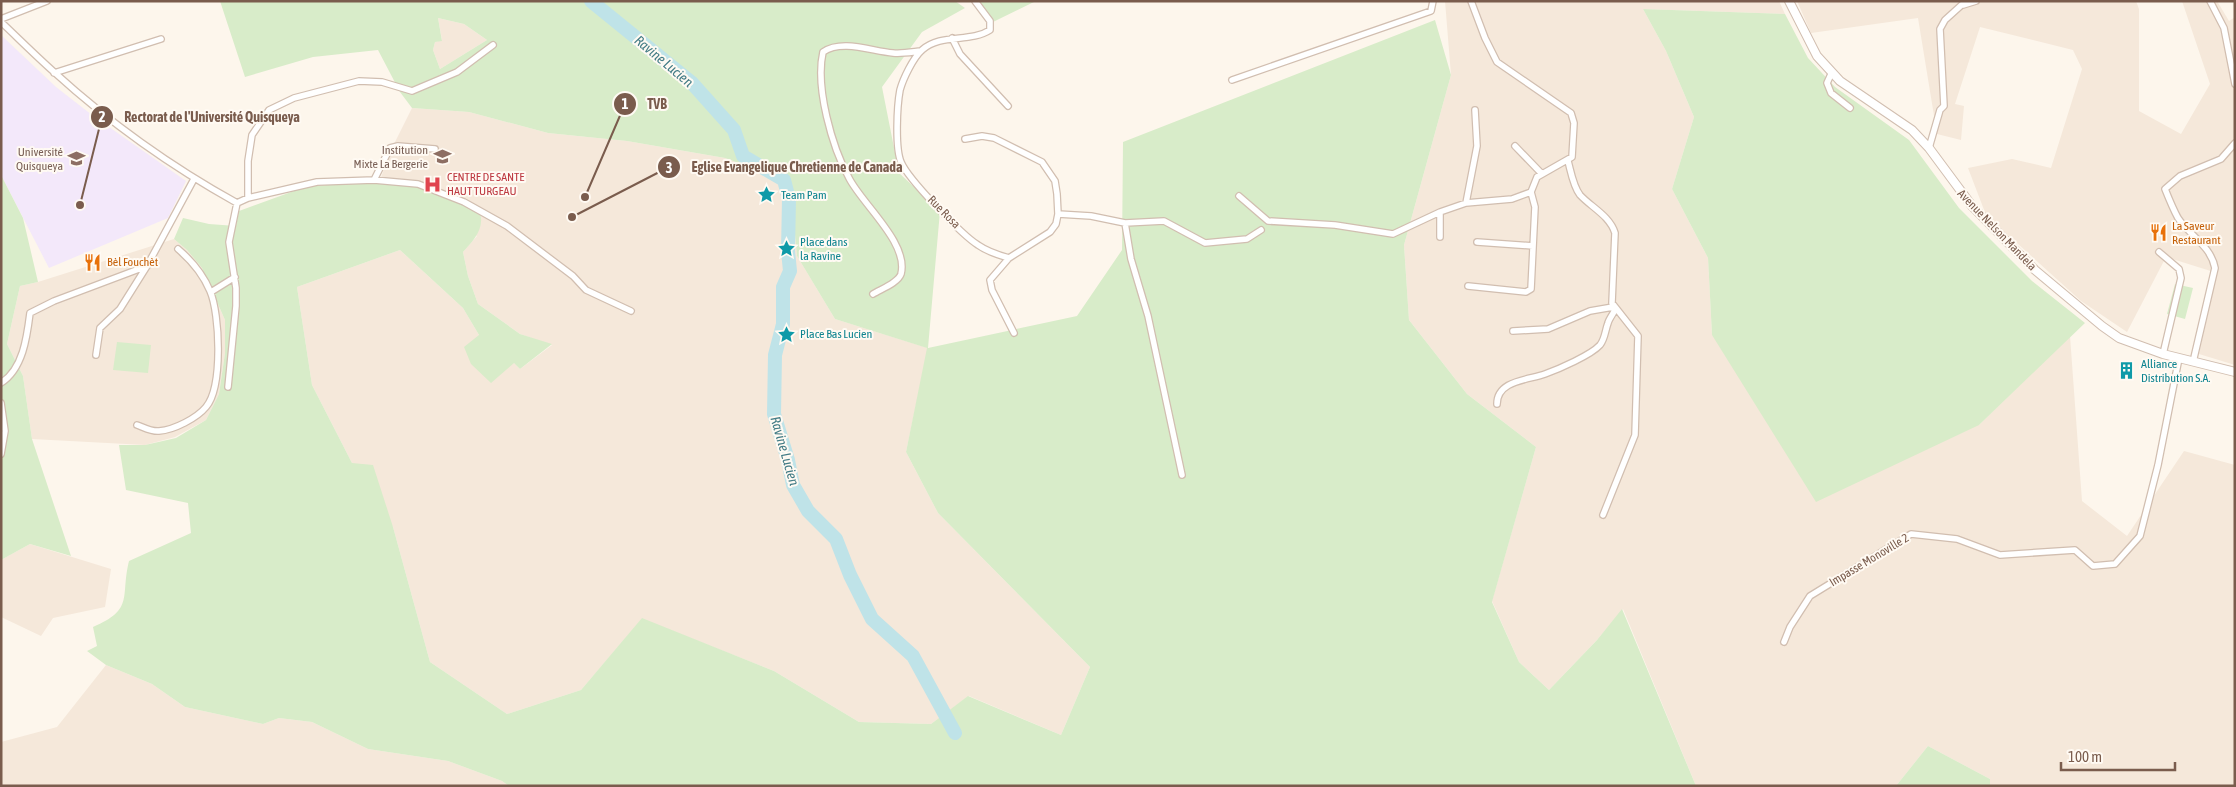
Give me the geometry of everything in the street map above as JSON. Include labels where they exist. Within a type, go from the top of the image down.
[{"type":"street","points":[[47,1],[1,21],[54,73],[115,121],[194,179],[237,203]]},
{"type":"street","points":[[873,294],[898,279],[901,272],[901,257],[876,215],[848,177],[822,97],[820,66],[824,52],[830,48],[841,46],[894,53],[921,51],[932,43],[981,34],[990,30],[990,21],[975,1]]},
{"type":"street","points":[[1232,80],[1431,11],[1433,1]]},
{"type":"street","points":[[1468,286],[1528,292],[1531,289],[1535,207],[1531,192],[1535,180],[1542,174],[1568,161],[1574,152],[1574,123],[1571,113],[1497,62],[1488,45],[1471,1]]},
{"type":"street","name":"Avenue Nelson Mandela","points":[[1789,1],[1817,56],[1840,81],[1912,130],[1929,148],[1969,203],[2035,270],[2119,338],[2163,354],[2235,372]]},
{"type":"street","points":[[1929,148],[1940,110],[1944,106],[1940,29],[1944,20],[1965,3],[1976,1]]},
{"type":"street","points":[[2210,1],[2224,28],[2235,84]]},
{"type":"street","points":[[952,38],[960,54],[1008,106]]},
{"type":"street","points":[[54,73],[162,39]]},
{"type":"street","points":[[248,198],[248,161],[252,135],[260,119],[269,110],[294,98],[359,81],[382,82],[412,91],[457,72],[493,45]]},
{"type":"street","name":"Rue Rosa","points":[[921,51],[900,90],[898,139],[900,160],[912,181],[976,244],[994,255],[1009,258]]},
{"type":"street","points":[[1832,72],[1827,83],[1829,90],[1850,108]]},
{"type":"street","points":[[1466,203],[1477,146],[1475,110]]},
{"type":"street","points":[[964,140],[982,136],[994,138],[1042,162],[1054,181],[1058,214],[1056,224],[1050,232],[1009,258],[990,280],[989,285],[1014,333]]},
{"type":"street","points":[[2193,362],[2216,268],[2214,259],[2208,251],[2179,220],[2165,189],[2180,176],[2222,159],[2235,144]]},
{"type":"street","points":[[374,180],[390,148],[398,146],[435,149]]},
{"type":"street","points":[[1515,146],[1542,174]]},
{"type":"street","points":[[1497,404],[1497,400],[1504,389],[1516,382],[1544,375],[1594,350],[1603,340],[1614,308],[1615,233],[1612,225],[1580,194],[1575,186],[1568,161]]},
{"type":"street","points":[[96,355],[100,328],[120,309],[147,266],[194,179]]},
{"type":"street","points":[[237,203],[248,198],[317,182],[374,180],[418,184],[464,202],[507,226],[573,276],[586,290],[631,311]]},
{"type":"street","points":[[1239,196],[1268,221],[1335,225],[1393,234],[1440,212],[1466,203],[1512,199],[1531,192]]},
{"type":"street","points":[[228,387],[236,306],[235,277],[229,242],[237,203]]},
{"type":"street","points":[[1440,212],[1440,237]]},
{"type":"street","points":[[1058,214],[1091,216],[1125,223],[1164,221],[1205,243],[1247,239],[1261,230]]},
{"type":"street","points":[[1125,223],[1131,259],[1148,316],[1182,475]]},
{"type":"street","points":[[1477,242],[1533,246]]},
{"type":"street","points":[[137,425],[158,431],[179,425],[206,406],[213,390],[218,356],[216,314],[211,292],[199,271],[178,249]]},
{"type":"street","points":[[2159,252],[2179,270],[2181,278],[2163,354]]},
{"type":"street","points":[[1,383],[13,373],[26,344],[30,313],[54,301],[147,266]]},
{"type":"street","points":[[211,292],[235,277]]},
{"type":"street","points":[[1513,331],[1548,329],[1590,311],[1614,308]]},
{"type":"street","points":[[1603,515],[1635,435],[1638,336],[1614,308]]},
{"type":"street","name":"Impasse Monoville 2","points":[[1784,642],[1790,627],[1810,596],[1911,534],[1958,539],[2000,554],[2075,550],[2094,566],[2115,564],[2140,536],[2158,465],[2179,358]]},
{"type":"street","points":[[1,403],[5,431],[1,454]]},
{"type":"shaded area","points":[[1445,1],[1779,1],[1785,14],[1643,9],[1666,51],[1694,117],[1672,189],[1708,258],[1712,335],[1979,425],[2070,336],[2082,501],[2127,536],[2184,451],[2235,465],[2235,786],[1990,786],[1990,779],[1928,746],[1896,786],[1696,786],[1623,609],[1597,640],[1549,690],[1519,662],[1492,601],[1536,447],[1467,394],[1409,320],[1404,245],[1451,75]]},
{"type":"shaded area","points":[[1797,1],[2136,1],[2139,9],[2139,111],[2181,134],[2210,84],[2182,1],[2217,1],[2229,21],[2235,17],[2235,365],[2199,354],[2217,273],[2166,257],[2127,332],[2081,301],[1986,215],[1968,168],[2012,159],[2051,168],[2082,69],[2073,50],[1980,27],[1955,104],[1964,106],[1961,140],[1937,134],[1918,18],[1811,33]]},
{"type":"shaded area","points":[[438,18],[464,24],[487,40],[440,69],[433,50],[435,42],[442,40]]},
{"type":"shaded area","name":"Université Quisqueya","points":[[1,35],[56,87],[92,115],[186,181],[168,218],[49,268],[1,175]]},
{"type":"shaded area","points":[[412,108],[469,112],[548,133],[627,141],[725,158],[790,182],[797,256],[835,319],[928,348],[906,452],[938,513],[1090,667],[1061,735],[969,696],[931,724],[859,722],[774,671],[642,619],[581,690],[507,714],[430,662],[393,527],[352,463],[312,385],[297,287],[400,250],[463,308],[479,335],[498,346],[520,369],[552,345],[520,334],[478,304],[468,276],[463,252],[477,236],[380,180],[393,146]]},
{"type":"shaded area","points":[[174,239],[187,250],[202,268],[225,320],[225,353],[219,394],[206,420],[175,437],[145,445],[32,439],[23,376],[7,344],[20,286]]},
{"type":"shaded area","points":[[30,544],[111,569],[105,607],[53,618],[41,636],[1,617],[1,560]]},
{"type":"shaded area","points":[[106,665],[152,684],[185,707],[263,724],[279,718],[312,722],[368,749],[448,761],[502,781],[509,786],[1,786],[1,742],[57,727]]},
{"type":"green space","points":[[220,1],[955,1],[965,8],[922,32],[882,87],[899,173],[940,211],[928,348],[1077,316],[1122,250],[1123,142],[1435,20],[1451,75],[1404,245],[1409,320],[1467,394],[1536,447],[1492,602],[1519,662],[1549,690],[1597,640],[1622,609],[1696,786],[509,786],[502,781],[448,761],[368,749],[312,722],[279,718],[263,724],[185,707],[152,684],[106,665],[87,651],[97,646],[93,627],[115,614],[120,608],[125,593],[129,561],[191,533],[188,503],[126,490],[119,445],[145,445],[176,438],[206,420],[219,394],[225,353],[225,320],[202,268],[187,250],[174,239],[183,218],[209,224],[236,226],[239,211],[305,187],[380,180],[427,188],[480,213],[481,224],[479,230],[463,252],[468,276],[478,304],[520,334],[552,344],[520,369],[514,363],[491,383],[471,364],[464,347],[479,335],[463,308],[400,250],[297,287],[312,385],[352,463],[373,465],[393,527],[430,662],[507,714],[581,690],[642,618],[774,671],[859,722],[931,724],[968,696],[1061,735],[1090,667],[938,513],[906,452],[927,348],[835,319],[797,256],[790,182],[725,158],[627,141],[548,133],[469,112],[412,108],[400,92],[378,50],[313,57],[245,77]],"holes":[[[438,18],[464,24],[487,40],[440,69],[433,50],[435,42],[442,41]]]},
{"type":"green space","points":[[979,1],[1036,1],[993,22]]},
{"type":"green space","points":[[1643,9],[1785,14],[1808,58],[1835,87],[1909,140],[1959,208],[2032,281],[2085,323],[1979,425],[1816,502],[1712,335],[1708,258],[1672,189],[1694,117],[1666,51]]},
{"type":"green space","points":[[1,175],[23,218],[38,282],[20,286],[7,344],[23,376],[32,439],[71,556],[30,544],[1,560]]},
{"type":"green space","points":[[2175,284],[2193,288],[2185,319],[2167,314]]},
{"type":"green space","points":[[117,342],[151,345],[148,373],[113,370]]},
{"type":"green space","points":[[1928,746],[1990,779],[1990,786],[1896,786]]},
{"type":"waterway","name":"Ravine Lucien","points":[[591,1],[692,83],[734,130],[743,156],[784,180],[789,199],[788,251],[790,271],[783,287],[783,324],[775,355],[774,414],[788,460],[793,485],[808,511],[836,539],[850,575],[872,619],[913,656],[955,733]]},
{"type":"place","name":"Institution Mixte La Bergerie","points":[[442,157]]},
{"type":"place","name":"Université Quisqueya","points":[[77,159]]},
{"type":"place","name":"CENTRE DE SANTE HAUT TURGEAU","points":[[433,184]]},
{"type":"place","name":"Team Pam","points":[[767,195]]},
{"type":"place","name":"TVB","points":[[585,197]]},
{"type":"place","name":"Rectorat de l'Université Quisqueya","points":[[80,205]]},
{"type":"place","name":"Eglise Evangelique Chretienne de Canada","points":[[572,217]]},
{"type":"place","name":"La Saveur Restaurant","points":[[2158,233]]},
{"type":"place","name":"Place dans la Ravine","points":[[786,249]]},
{"type":"place","name":"Bèl Fouchèt","points":[[93,262]]},
{"type":"place","name":"Place Bas Lucien","points":[[786,334]]},
{"type":"place","name":"Alliance Distribution S.A.","points":[[2127,371]]}]
